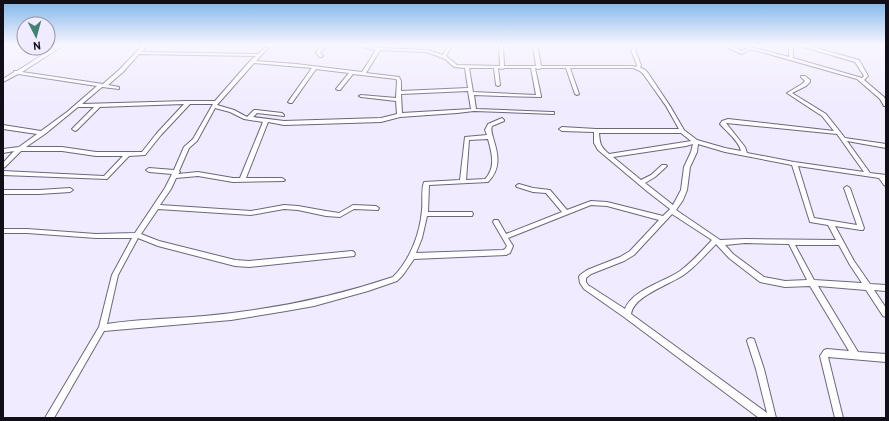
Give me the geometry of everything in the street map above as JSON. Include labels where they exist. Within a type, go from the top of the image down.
[{"type":"street","points":[[3,80],[8,75],[26,65]]},
{"type":"street","points":[[3,80],[29,65]]},
{"type":"street","points":[[3,166],[20,149],[103,86],[127,65]]},
{"type":"street","points":[[50,418],[102,328],[115,275],[137,235],[157,207],[176,174],[185,151],[199,133],[215,104],[250,65]]},
{"type":"street","points":[[279,65],[364,73],[397,78],[399,81],[398,100],[400,115]]},
{"type":"street","points":[[364,73],[369,65]]},
{"type":"street","points":[[454,65],[467,68],[638,69],[646,74],[668,106],[682,130],[695,141],[794,164],[883,177],[886,184]]},
{"type":"street","points":[[498,85],[499,65]]},
{"type":"street","points":[[398,92],[471,91],[501,95],[539,96],[536,65]]},
{"type":"street","points":[[637,65],[638,69]]},
{"type":"street","points":[[810,65],[862,80],[882,98],[886,105]]},
{"type":"street","points":[[859,65],[866,76],[862,80]]},
{"type":"street","points":[[290,102],[314,68]]},
{"type":"street","points":[[467,68],[474,110]]},
{"type":"street","points":[[568,68],[577,94]]},
{"type":"street","points":[[16,72],[117,88]]},
{"type":"street","points":[[338,89],[352,72]]},
{"type":"street","points":[[3,73],[8,75]]},
{"type":"street","points":[[803,77],[808,81],[804,85],[789,93],[824,115],[868,174]]},
{"type":"street","points":[[362,96],[398,100]]},
{"type":"street","points":[[77,106],[189,102],[215,104],[249,118],[284,123],[381,120],[400,115],[474,110],[552,113]]},
{"type":"street","points":[[3,151],[20,149],[62,149],[96,154],[143,154],[159,134],[189,102]]},
{"type":"street","points":[[75,129],[98,106]]},
{"type":"street","points":[[249,118],[256,111],[282,115]]},
{"type":"street","points":[[102,328],[129,324],[174,322],[271,312],[306,305],[395,280],[400,276],[412,256],[422,229],[425,214],[426,183],[486,181],[490,178],[494,170],[495,157],[494,148],[488,130],[490,125],[489,111]]},
{"type":"street","points":[[490,125],[502,120]]},
{"type":"street","points":[[242,180],[266,121]]},
{"type":"street","points":[[744,153],[742,148],[723,124],[724,122],[728,121],[839,134]]},
{"type":"street","points":[[3,127],[43,133]]},
{"type":"street","points":[[562,129],[596,131],[682,130]]},
{"type":"street","points":[[596,131],[597,145],[608,156],[673,210],[718,242],[731,256],[762,280],[785,284],[886,288]]},
{"type":"street","points":[[463,181],[467,138],[490,137]]},
{"type":"street","points":[[843,139],[886,146]]},
{"type":"street","points":[[608,156],[686,144],[695,141]]},
{"type":"street","points":[[695,141],[696,149],[687,166],[685,187],[680,200],[673,210],[632,253],[622,259],[589,272],[582,277],[583,283],[586,287],[627,315],[766,418]]},
{"type":"street","points":[[3,173],[105,178],[128,154]]},
{"type":"street","points":[[794,164],[811,218],[814,221],[862,227],[847,188]]},
{"type":"street","points":[[641,183],[653,176],[664,166]]},
{"type":"street","points":[[149,170],[176,174],[198,174],[234,180],[282,180]]},
{"type":"street","points":[[519,186],[533,190],[548,191],[566,213]]},
{"type":"street","points":[[3,192],[70,190]]},
{"type":"street","points":[[504,237],[591,203],[598,202],[664,219]]},
{"type":"street","points":[[157,207],[251,213],[261,213],[273,208],[284,207],[340,215],[353,207],[376,208]]},
{"type":"street","points":[[425,214],[470,214]]},
{"type":"street","points":[[412,256],[504,253],[510,249],[496,222]]},
{"type":"street","points":[[830,223],[886,314]]},
{"type":"street","points":[[3,231],[27,230],[96,236],[137,235],[158,243],[249,264],[352,254]]},
{"type":"street","points":[[627,315],[628,310],[637,298],[650,289],[681,273],[718,242],[745,241],[841,243]]},
{"type":"street","points":[[791,242],[812,284],[856,356]]},
{"type":"street","points":[[751,341],[760,369],[772,418]]},
{"type":"street","points":[[839,418],[824,356],[827,353],[886,358]]}]
